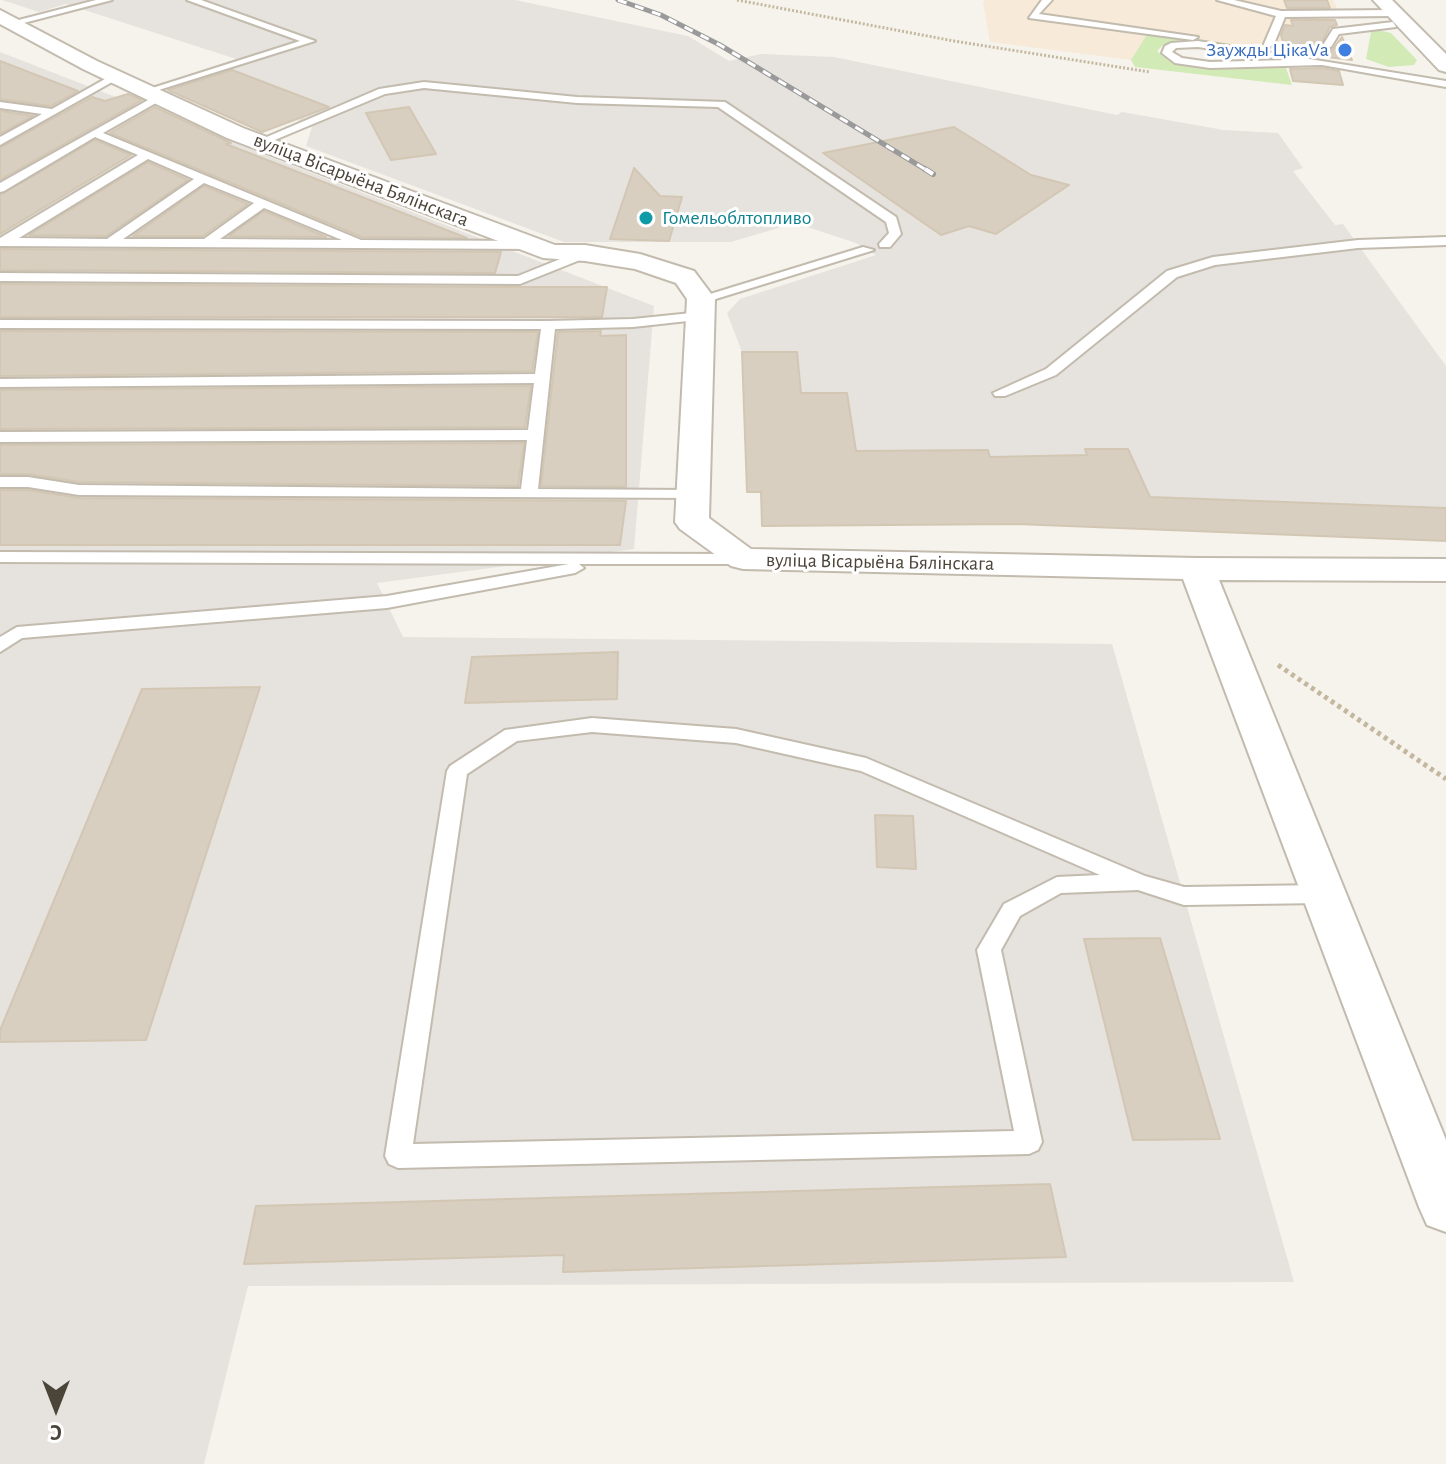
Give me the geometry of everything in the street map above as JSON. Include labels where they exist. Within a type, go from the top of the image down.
[{"type":"street","points":[[1394,12],[1437,49],[1446,66]]},
{"type":"street","name":"вуліца Вісарыёна Бялінскага","points":[[8,19],[116,77],[261,142],[552,253],[585,253],[664,268],[685,277],[701,308],[692,522],[743,559],[1197,569],[1446,570]]},
{"type":"street","points":[[1197,569],[1446,1207]]},
{"type":"lane","points":[[8,19],[107,0]]},
{"type":"lane","points":[[0,188],[154,94],[310,41],[192,0]]},
{"type":"lane","points":[[1047,0],[1032,16],[1221,41]]},
{"type":"lane","points":[[1222,0],[1281,14],[1394,12]]},
{"type":"lane","points":[[1328,45],[1336,31],[1394,12]]},
{"type":"lane","points":[[1269,44],[1281,14]]},
{"type":"lane","points":[[1323,60],[1210,65],[1179,61],[1167,53],[1168,48],[1174,45],[1198,44],[1323,60],[1446,84]]},
{"type":"lane","points":[[0,142],[116,77]]},
{"type":"lane","points":[[261,142],[383,91],[424,85],[577,100],[721,104],[892,220],[895,234],[885,244]]},
{"type":"lane","points":[[0,105],[53,112]]},
{"type":"lane","points":[[94,133],[366,246]]},
{"type":"lane","points":[[2,242],[147,155]]},
{"type":"lane","points":[[109,243],[203,178]]},
{"type":"lane","points":[[206,244],[262,203]]},
{"type":"lane","points":[[1000,393],[1051,372],[1172,274],[1213,261],[1271,254],[1358,244],[1446,241]]},
{"type":"lane","points":[[2,242],[533,245]]},
{"type":"lane","points":[[0,324],[633,323],[701,308],[868,250]]},
{"type":"lane","points":[[0,277],[520,280],[585,253]]},
{"type":"lane","points":[[529,494],[548,325]]},
{"type":"lane","points":[[0,383],[542,378]]},
{"type":"lane","points":[[0,437],[535,435]]},
{"type":"lane","points":[[0,482],[28,482],[79,490],[693,495]]},
{"type":"lane","points":[[0,557],[743,559]]},
{"type":"lane","points":[[0,646],[9,635],[387,602],[626,559]]},
{"type":"lane","points":[[1138,882],[1057,885],[1012,910],[989,950],[1029,1142],[398,1156],[457,771],[512,735],[592,725],[736,736],[866,765],[1138,882],[1184,896],[1323,894]]},
{"type":"path","points":[[737,0],[954,41],[1158,73]]},
{"type":"path","points":[[1270,659],[1446,779]]},
{"type":"shaded area","points":[[2,0],[515,0],[688,36],[729,61],[761,54],[834,57],[1117,115],[1122,112],[1224,130],[1278,133],[1303,168],[1293,171],[1335,225],[1343,224],[1446,366],[1446,508],[999,491],[747,492],[742,352],[727,313],[740,299],[876,255],[856,243],[795,223],[731,242],[564,242],[306,146],[312,127],[297,121],[304,116],[195,73],[236,59],[66,4],[39,12]]},
{"type":"shaded area","points":[[1333,0],[1342,17],[1305,22],[1290,53],[1148,33],[1131,60],[990,42],[983,2]]},
{"type":"shaded area","points":[[0,52],[654,306],[634,549],[377,583],[403,637],[1112,644],[1294,1282],[248,1286],[204,1464],[0,1464]]},
{"type":"green space","points":[[1371,32],[1391,33],[1417,60],[1414,65],[1389,67],[1366,59]]},
{"type":"green space","points":[[1148,33],[1285,51],[1187,41],[1162,46],[1157,51],[1169,61],[1202,68],[1286,68],[1292,85],[1135,67],[1131,60]]},
{"type":"building","points":[[1284,0],[1327,0],[1330,8],[1287,8]]},
{"type":"building","points":[[1291,20],[1335,20],[1337,25],[1330,27],[1320,46],[1332,50],[1342,37],[1352,60],[1286,52],[1281,35],[1285,25],[1293,26]]},
{"type":"building","points":[[0,61],[78,91],[51,106],[0,99]]},
{"type":"building","points":[[1290,69],[1339,71],[1343,85],[1293,81]]},
{"type":"building","points":[[232,70],[329,107],[262,132],[168,90]]},
{"type":"building","points":[[128,94],[142,100],[0,180],[0,148],[92,97],[105,101]]},
{"type":"building","points":[[155,107],[231,143],[226,144],[467,238],[362,237],[110,133]]},
{"type":"building","points":[[409,107],[436,154],[391,160],[366,113]]},
{"type":"building","points":[[0,111],[33,116],[0,134]]},
{"type":"building","points":[[954,127],[1031,175],[1069,185],[996,234],[969,226],[941,235],[823,153]]},
{"type":"building","points":[[95,140],[131,155],[0,234],[0,195]]},
{"type":"building","points":[[148,162],[188,180],[106,236],[29,235]]},
{"type":"building","name":"Гомельоблтопливо","points":[[634,168],[660,196],[682,197],[669,241],[610,239]]},
{"type":"building","points":[[204,186],[248,204],[203,236],[133,236]]},
{"type":"building","points":[[264,211],[326,237],[229,236]]},
{"type":"building","points":[[0,249],[501,252],[495,273],[0,270]]},
{"type":"building","points":[[0,284],[607,287],[602,317],[0,317]]},
{"type":"building","points":[[0,331],[538,332],[532,371],[0,376]]},
{"type":"building","points":[[601,331],[600,336],[626,335],[626,487],[541,486],[558,332]]},
{"type":"building","points":[[742,352],[797,352],[801,393],[847,393],[856,451],[988,450],[990,457],[1087,455],[1085,449],[1128,449],[1150,497],[1446,508],[1446,541],[1017,524],[762,526],[761,492],[747,492]]},
{"type":"building","points":[[531,386],[525,427],[0,429],[0,390]]},
{"type":"building","points":[[524,443],[518,486],[79,482],[28,474],[0,474],[0,445]]},
{"type":"building","points":[[0,490],[28,490],[79,498],[626,501],[620,545],[0,545]]},
{"type":"building","points":[[618,652],[617,699],[465,703],[472,657]]},
{"type":"building","points":[[260,687],[146,1040],[0,1042],[0,1030],[142,689]]},
{"type":"building","points":[[875,815],[913,816],[916,869],[877,867]]},
{"type":"building","points":[[1160,938],[1220,1139],[1133,1140],[1084,939]]},
{"type":"building","points":[[1050,1184],[1066,1257],[563,1272],[564,1255],[244,1264],[256,1206]]},
{"type":"railway","points":[[618,0],[661,15],[720,45],[928,171]]},
{"type":"railway","points":[[925,169],[933,174]]},
{"type":"place","name":"Заужды ЦікаVа","points":[[1345,50]]},
{"type":"place","name":"Гомельоблтопливо","points":[[646,218]]}]
